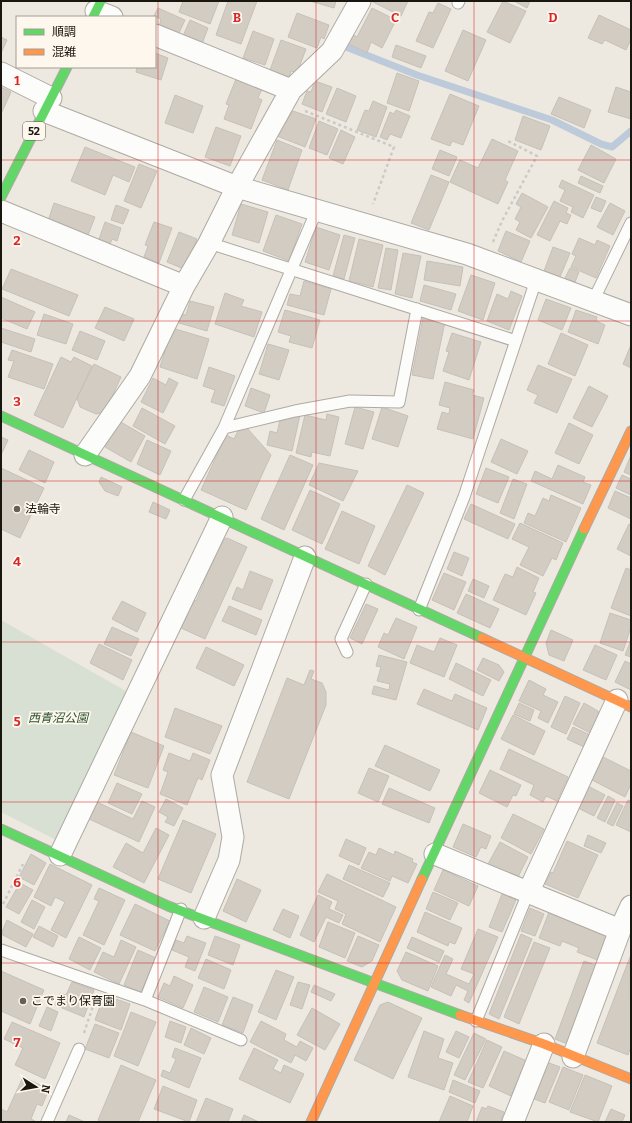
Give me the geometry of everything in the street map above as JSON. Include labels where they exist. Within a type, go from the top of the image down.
[{"type":"main road","name":"52","points":[[1,196],[66,68]]},
{"type":"main road","points":[[1,416],[222,517],[419,610],[524,656],[624,704]]},
{"type":"main road","points":[[311,1122],[435,854],[524,656],[631,431]]},
{"type":"main road","points":[[1,829],[168,906],[181,909],[476,1021],[544,1044],[573,1057],[631,1079]]},
{"type":"street","points":[[85,455],[140,376],[184,286],[209,244],[237,187],[287,96],[332,51],[360,1]]},
{"type":"street","points":[[156,35],[287,96]]},
{"type":"street","points":[[1,73],[47,105],[237,187],[316,212],[467,254],[631,315]]},
{"type":"street","points":[[1,211],[184,286]]},
{"type":"street","points":[[60,855],[222,517]]},
{"type":"street","points":[[204,918],[229,860],[233,837],[222,775],[305,557]]},
{"type":"street","points":[[528,893],[624,704]]},
{"type":"street","points":[[435,854],[620,930]]},
{"type":"street","points":[[573,1057],[620,930],[631,906]]},
{"type":"street","points":[[513,1122],[544,1044]]},
{"type":"lane","points":[[184,500],[224,428],[316,212]]},
{"type":"lane","points":[[593,300],[631,223]]},
{"type":"lane","points":[[209,244],[293,269],[516,340]]},
{"type":"lane","points":[[419,610],[464,497],[536,280]]},
{"type":"lane","points":[[224,428],[295,411],[350,401],[399,402],[417,308]]},
{"type":"lane","points":[[347,652],[341,639],[366,584]]},
{"type":"lane","points":[[476,1021],[528,893]]},
{"type":"lane","points":[[144,1000],[181,909]]},
{"type":"lane","points":[[1,950],[144,1000],[241,1040]]},
{"type":"lane","points":[[47,1122],[79,1049]]},
{"type":"path","points":[[287,96],[394,147],[365,225]]},
{"type":"path","points":[[485,260],[502,221],[537,156],[506,140]]},
{"type":"path","points":[[3,904],[33,843]]},
{"type":"path","points":[[79,1049],[100,984]]},
{"type":"green space","name":"西青沼公園","points":[[1,620],[131,694],[64,844],[1,812]]},
{"type":"building","points":[[183,1],[219,1],[210,24],[179,12]]},
{"type":"building","points":[[228,1],[257,1],[241,44],[216,35]]},
{"type":"building","points":[[310,1],[336,1],[334,8]]},
{"type":"building","points":[[371,1],[408,1],[401,16]]},
{"type":"building","points":[[503,1],[526,11],[510,43],[487,32]]},
{"type":"building","points":[[514,1],[530,1],[527,8]]},
{"type":"building","points":[[438,3],[451,9],[433,48],[416,41],[429,12],[433,13]]},
{"type":"building","points":[[158,8],[185,20],[178,35],[159,27],[161,19],[154,16]]},
{"type":"building","points":[[372,8],[396,20],[382,48],[371,42],[367,53],[347,43],[352,34],[357,37]]},
{"type":"building","points":[[297,13],[329,25],[324,39],[321,37],[317,48],[288,37]]},
{"type":"building","points":[[599,15],[631,30],[631,39],[626,50],[605,40],[602,44],[588,38]]},
{"type":"building","points":[[190,20],[208,28],[202,44],[183,36]]},
{"type":"building","points":[[463,30],[486,40],[468,81],[445,71]]},
{"type":"building","points":[[253,31],[274,39],[265,65],[243,58]]},
{"type":"building","points":[[1,37],[7,40],[1,53]]},
{"type":"building","points":[[281,40],[306,49],[297,73],[291,71],[289,78],[270,70]]},
{"type":"building","points":[[396,45],[426,56],[421,68],[392,57]]},
{"type":"building","points":[[156,53],[168,58],[161,80],[136,72],[137,68],[156,68]]},
{"type":"building","points":[[397,73],[419,81],[409,111],[387,103]]},
{"type":"building","points":[[236,79],[262,89],[258,98],[262,100],[251,129],[224,119],[229,105],[226,104]]},
{"type":"building","points":[[315,81],[332,87],[322,112],[302,104],[307,91],[311,92]]},
{"type":"building","points":[[1,87],[11,92],[1,114]]},
{"type":"building","points":[[616,87],[631,92],[631,119],[608,112]]},
{"type":"building","points":[[337,88],[356,96],[346,122],[326,114]]},
{"type":"building","points":[[450,94],[479,106],[463,145],[452,141],[450,146],[431,139]]},
{"type":"building","points":[[175,95],[203,106],[193,133],[165,123]]},
{"type":"building","points":[[559,97],[591,110],[584,128],[551,114]]},
{"type":"building","points":[[373,101],[387,107],[376,137],[357,130],[365,110],[369,111]]},
{"type":"building","points":[[396,110],[410,116],[401,138],[390,134],[387,140],[380,137],[390,112],[394,114]]},
{"type":"building","points":[[293,111],[316,119],[305,147],[277,136]]},
{"type":"building","points":[[523,116],[550,126],[541,150],[515,140]]},
{"type":"building","points":[[319,121],[338,129],[327,155],[309,148]]},
{"type":"building","points":[[216,127],[241,136],[230,166],[205,157]]},
{"type":"building","points":[[341,130],[355,137],[343,164],[329,158]]},
{"type":"building","points":[[492,139],[518,151],[505,180],[508,182],[498,204],[450,182],[460,160],[478,168]]},
{"type":"building","points":[[277,140],[302,150],[288,190],[262,180]]},
{"type":"building","points":[[591,145],[616,159],[604,183],[578,170]]},
{"type":"building","points":[[85,147],[135,167],[129,182],[113,175],[105,195],[71,181]]},
{"type":"building","points":[[440,150],[457,157],[449,176],[432,169]]},
{"type":"building","points":[[139,164],[157,171],[141,208],[124,201]]},
{"type":"building","points":[[431,175],[449,182],[429,230],[411,223]]},
{"type":"building","points":[[581,176],[603,186],[600,193],[578,183]]},
{"type":"building","points":[[562,180],[594,195],[583,218],[571,212],[573,207],[560,201],[565,190],[559,187]]},
{"type":"building","points":[[522,193],[548,207],[531,238],[516,230],[520,222],[515,219],[521,207],[516,204]]},
{"type":"building","points":[[596,197],[606,201],[601,212],[591,208]]},
{"type":"building","points":[[554,201],[568,208],[566,213],[571,215],[567,224],[560,221],[550,241],[537,235]]},
{"type":"building","points":[[54,203],[95,217],[88,235],[48,221]]},
{"type":"building","points":[[610,203],[625,211],[613,235],[597,227]]},
{"type":"building","points":[[241,204],[268,212],[259,243],[232,235]]},
{"type":"building","points":[[116,205],[129,210],[123,224],[111,220]]},
{"type":"building","points":[[276,215],[302,224],[289,261],[263,251]]},
{"type":"building","points":[[105,222],[121,228],[117,241],[112,239],[109,247],[98,242]]},
{"type":"building","points":[[154,222],[172,228],[159,263],[144,257],[148,246],[145,245]]},
{"type":"building","points":[[316,227],[340,235],[329,270],[305,262]]},
{"type":"building","points":[[506,231],[530,241],[521,262],[498,251]]},
{"type":"building","points":[[179,232],[197,239],[184,269],[167,262]]},
{"type":"building","points":[[344,235],[355,238],[344,279],[333,276]]},
{"type":"building","points":[[579,238],[595,245],[597,240],[610,246],[596,278],[571,267],[576,256],[572,254]]},
{"type":"building","points":[[359,239],[383,245],[373,287],[349,281]]},
{"type":"building","points":[[553,247],[570,253],[560,277],[544,271]]},
{"type":"building","points":[[386,248],[398,250],[391,290],[378,288]]},
{"type":"building","points":[[403,253],[421,256],[412,298],[395,294]]},
{"type":"building","points":[[427,261],[463,267],[460,286],[424,280]]},
{"type":"building","points":[[570,268],[579,272],[575,282],[565,278]]},
{"type":"building","points":[[11,269],[78,295],[69,316],[2,289]]},
{"type":"building","points":[[471,275],[495,283],[483,320],[458,311]]},
{"type":"building","points":[[304,281],[331,289],[324,315],[287,305],[290,294],[300,296]]},
{"type":"building","points":[[424,285],[456,294],[451,310],[420,301]]},
{"type":"building","points":[[511,291],[522,296],[509,330],[487,321],[497,294],[508,299]]},
{"type":"building","points":[[225,293],[244,300],[241,306],[262,312],[254,337],[215,324]]},
{"type":"building","points":[[1,297],[35,312],[27,329],[1,318]]},
{"type":"building","points":[[546,299],[571,308],[562,330],[538,320]]},
{"type":"building","points":[[190,301],[214,307],[207,331],[179,323],[182,314],[186,315]]},
{"type":"building","points":[[105,307],[134,319],[124,341],[95,328]]},
{"type":"building","points":[[285,310],[320,320],[312,348],[289,342],[291,336],[278,332]]},
{"type":"building","points":[[576,310],[597,317],[596,321],[605,325],[598,344],[568,332]]},
{"type":"building","points":[[44,314],[73,324],[66,344],[37,335]]},
{"type":"building","points":[[423,318],[445,322],[433,379],[412,375]]},
{"type":"building","points":[[1,328],[35,339],[31,352],[1,342]]},
{"type":"building","points":[[172,328],[209,339],[197,379],[160,367]]},
{"type":"building","points":[[80,331],[105,341],[97,360],[72,350]]},
{"type":"building","points":[[452,333],[481,342],[469,380],[443,371],[449,352],[446,351]]},
{"type":"building","points":[[561,333],[588,345],[575,376],[548,364]]},
{"type":"building","points":[[268,344],[289,350],[279,380],[259,374]]},
{"type":"building","points":[[631,345],[631,368],[623,364]]},
{"type":"building","points":[[12,350],[53,364],[44,389],[8,377],[14,361],[8,360]]},
{"type":"building","points":[[61,357],[71,362],[74,357],[92,366],[63,428],[34,415]]},
{"type":"building","points":[[94,364],[121,377],[105,412],[96,414],[80,407],[77,398]]},
{"type":"building","points":[[538,365],[572,379],[557,413],[534,403],[538,395],[527,390]]},
{"type":"building","points":[[209,367],[235,376],[224,406],[211,402],[215,390],[203,386]]},
{"type":"building","points":[[153,378],[166,385],[169,378],[178,383],[163,413],[141,402]]},
{"type":"building","points":[[445,382],[474,390],[472,395],[484,398],[473,439],[437,429],[442,412],[449,414],[450,408],[439,405]]},
{"type":"building","points":[[589,386],[608,396],[592,427],[573,418]]},
{"type":"building","points":[[251,388],[270,395],[264,413],[245,406]]},
{"type":"building","points":[[355,407],[374,412],[363,449],[345,444]]},
{"type":"building","points":[[382,407],[408,416],[398,447],[372,439]]},
{"type":"building","points":[[142,408],[175,426],[165,444],[133,426]]},
{"type":"building","points":[[327,414],[339,417],[330,456],[312,452],[311,457],[296,453],[305,415],[326,420]]},
{"type":"building","points":[[300,415],[292,451],[267,445],[270,431],[277,433],[280,420]]},
{"type":"building","points":[[119,421],[145,436],[131,462],[105,447]]},
{"type":"building","points":[[569,423],[593,435],[579,464],[555,453]]},
{"type":"building","points":[[247,428],[271,455],[246,510],[201,490],[226,435],[234,439],[238,431]]},
{"type":"building","points":[[1,437],[8,440],[1,455]]},
{"type":"building","points":[[501,439],[528,451],[517,474],[491,462]]},
{"type":"building","points":[[147,440],[171,451],[160,475],[137,464]]},
{"type":"building","points":[[29,450],[54,462],[45,483],[19,470]]},
{"type":"building","points":[[290,455],[313,465],[284,530],[261,519]]},
{"type":"building","points":[[631,455],[631,475],[624,472]]},
{"type":"building","points":[[319,463],[358,471],[343,501],[309,485]]},
{"type":"building","points":[[558,465],[585,477],[583,482],[591,485],[583,504],[531,481],[535,471],[552,479]]},
{"type":"building","name":"法輪寺","points":[[1,468],[44,488],[20,538],[1,529]]},
{"type":"building","points":[[486,468],[509,477],[498,503],[476,494]]},
{"type":"building","points":[[622,475],[631,479],[631,495],[616,488]]},
{"type":"building","points":[[101,477],[122,487],[118,496],[105,491],[99,482]]},
{"type":"building","points":[[513,479],[527,484],[514,519],[500,513]]},
{"type":"building","points":[[407,485],[424,493],[385,575],[368,566]]},
{"type":"building","points":[[310,490],[340,504],[322,544],[292,530]]},
{"type":"building","points":[[615,491],[631,498],[631,519],[608,508]]},
{"type":"building","points":[[551,495],[581,508],[566,542],[524,523],[528,513],[535,516],[543,498],[549,501]]},
{"type":"building","points":[[153,502],[170,510],[166,519],[149,512]]},
{"type":"building","points":[[471,504],[515,524],[508,539],[464,519]]},
{"type":"building","points":[[342,511],[375,526],[359,564],[325,549]]},
{"type":"building","points":[[520,523],[563,543],[556,560],[552,558],[543,576],[520,565],[529,547],[512,539]]},
{"type":"building","points":[[629,524],[631,525],[631,556],[617,549]]},
{"type":"building","points":[[227,538],[247,547],[205,639],[179,627],[192,599],[196,601],[204,583],[201,582],[220,541]]},
{"type":"building","points":[[454,552],[469,558],[462,576],[447,569]]},
{"type":"building","points":[[517,567],[539,578],[533,592],[536,593],[526,615],[493,600],[505,574],[513,577]]},
{"type":"building","points":[[626,568],[631,570],[631,616],[611,608]]},
{"type":"building","points":[[250,571],[273,580],[261,610],[232,599],[237,587],[243,590]]},
{"type":"building","points":[[444,573],[466,582],[454,610],[432,600]]},
{"type":"building","points":[[473,579],[489,586],[484,598],[468,591]]},
{"type":"building","points":[[466,594],[499,609],[490,628],[457,613]]},
{"type":"building","points":[[122,601],[146,613],[137,632],[112,619]]},
{"type":"building","points":[[366,604],[378,609],[362,644],[350,638]]},
{"type":"building","points":[[229,606],[262,620],[256,635],[222,621]]},
{"type":"building","points":[[610,613],[631,620],[631,627],[623,651],[600,643]]},
{"type":"building","points":[[396,618],[417,627],[404,659],[378,647],[384,633],[388,635]]},
{"type":"building","points":[[112,627],[139,639],[131,656],[104,644]]},
{"type":"building","points":[[551,630],[573,640],[564,661],[549,655],[546,643]]},
{"type":"building","points":[[440,638],[457,645],[444,677],[410,663],[417,645],[434,652]]},
{"type":"building","points":[[631,640],[631,657],[625,655]]},
{"type":"building","points":[[99,644],[132,660],[123,680],[90,663]]},
{"type":"building","points":[[595,645],[617,655],[606,680],[583,670]]},
{"type":"building","points":[[206,647],[244,665],[234,686],[196,668]]},
{"type":"building","points":[[379,655],[407,662],[396,700],[372,694],[374,686],[389,690],[390,684],[377,681],[381,667],[376,666]]},
{"type":"building","points":[[483,658],[499,665],[504,672],[499,681],[477,670]]},
{"type":"building","points":[[625,661],[631,664],[631,690],[615,682]]},
{"type":"building","points":[[456,663],[491,680],[483,696],[449,679]]},
{"type":"building","points":[[310,670],[314,671],[311,679],[322,683],[326,692],[326,705],[289,799],[247,782],[287,678],[304,685]]},
{"type":"building","points":[[529,680],[546,689],[543,695],[558,702],[548,723],[538,718],[541,711],[519,701]]},
{"type":"building","points":[[424,689],[452,701],[455,694],[487,708],[478,730],[417,704]]},
{"type":"building","points":[[565,696],[580,703],[566,734],[551,727]]},
{"type":"building","points":[[519,703],[534,710],[530,721],[514,714]]},
{"type":"building","points":[[584,703],[598,711],[599,716],[590,733],[573,724]]},
{"type":"building","points":[[175,708],[222,726],[210,754],[165,737]]},
{"type":"building","points":[[513,715],[545,731],[534,755],[501,739]]},
{"type":"building","points":[[573,727],[590,735],[584,747],[567,739]]},
{"type":"building","points":[[131,732],[164,746],[148,788],[114,775]]},
{"type":"building","points":[[385,745],[440,770],[430,791],[375,766]]},
{"type":"building","points":[[509,749],[568,777],[557,801],[546,796],[543,802],[530,795],[534,785],[500,769]]},
{"type":"building","points":[[169,753],[190,761],[193,753],[210,760],[202,780],[198,778],[187,805],[160,794],[168,772],[163,770]]},
{"type":"building","points":[[603,757],[631,771],[631,784],[625,797],[592,780]]},
{"type":"building","points":[[369,768],[389,776],[378,802],[358,793]]},
{"type":"building","points":[[490,770],[521,785],[516,796],[513,795],[507,807],[479,793]]},
{"type":"building","points":[[117,783],[142,794],[132,814],[108,803]]},
{"type":"building","points":[[588,786],[605,795],[594,816],[578,808]]},
{"type":"building","points":[[389,788],[435,808],[429,823],[382,804]]},
{"type":"building","points":[[608,796],[615,800],[605,822],[597,818]]},
{"type":"building","points":[[166,799],[183,808],[174,826],[165,822],[168,817],[159,812]]},
{"type":"building","points":[[628,800],[631,801],[631,832],[616,825]]},
{"type":"building","points":[[142,801],[155,807],[139,842],[89,819],[97,802],[133,819]]},
{"type":"building","points":[[617,803],[623,806],[613,826],[607,823]]},
{"type":"building","points":[[513,814],[544,829],[531,854],[501,838]]},
{"type":"building","points":[[183,820],[216,834],[191,893],[158,879]]},
{"type":"building","points":[[463,824],[491,836],[486,849],[481,847],[476,857],[453,847]]},
{"type":"building","points":[[156,828],[169,835],[144,883],[113,867],[126,843],[143,853]]},
{"type":"building","points":[[588,835],[606,843],[601,853],[584,846]]},
{"type":"building","points":[[346,839],[366,848],[359,865],[339,856]]},
{"type":"building","points":[[567,841],[598,855],[578,898],[545,884],[551,872],[553,873]]},
{"type":"building","points":[[500,842],[528,857],[517,879],[488,864]]},
{"type":"building","points":[[379,848],[394,855],[395,851],[413,859],[412,862],[417,864],[408,883],[392,876],[390,881],[361,868],[369,852],[376,855]]},
{"type":"building","points":[[31,854],[46,863],[34,885],[19,877]]},
{"type":"building","points":[[50,864],[92,885],[66,938],[51,930],[65,902],[55,897],[51,906],[34,897]]},
{"type":"building","points":[[349,865],[390,883],[383,897],[343,879]]},
{"type":"building","points":[[443,870],[478,886],[469,906],[434,890]]},
{"type":"building","points":[[327,874],[396,907],[380,942],[342,924],[346,914],[335,909],[338,901],[318,892]]},
{"type":"building","points":[[237,879],[261,890],[246,922],[223,911]]},
{"type":"building","points":[[20,883],[33,890],[19,914],[6,907]]},
{"type":"building","points":[[99,888],[125,900],[104,945],[83,935],[99,901],[94,899]]},
{"type":"building","points":[[433,892],[458,903],[450,920],[426,909]]},
{"type":"building","points":[[502,894],[516,900],[502,932],[489,927]]},
{"type":"building","points":[[318,895],[332,902],[329,909],[343,915],[339,923],[326,917],[314,942],[300,935]]},
{"type":"building","points":[[32,900],[45,907],[34,929],[21,922]]},
{"type":"building","points":[[135,904],[170,921],[155,951],[120,935]]},
{"type":"building","points":[[530,908],[544,914],[535,936],[521,931]]},
{"type":"building","points":[[283,909],[299,916],[290,938],[273,930]]},
{"type":"building","points":[[425,912],[462,928],[455,944],[449,942],[448,946],[417,932]]},
{"type":"building","points":[[549,912],[605,934],[608,939],[600,961],[577,952],[579,948],[562,941],[560,946],[539,938]]},
{"type":"building","points":[[7,920],[33,934],[26,947],[1,934]]},
{"type":"building","points":[[328,922],[355,933],[345,958],[319,947]]},
{"type":"building","points":[[39,926],[58,936],[53,947],[33,937]]},
{"type":"building","points":[[478,929],[498,937],[469,1003],[464,1000],[468,991],[456,985],[451,996],[431,987],[445,955],[453,959],[446,974],[469,984],[474,974],[461,969]]},
{"type":"building","points":[[521,934],[532,939],[499,1019],[489,1014]]},
{"type":"building","points":[[187,936],[206,943],[195,971],[185,967],[189,957],[172,950],[176,940],[184,943]]},
{"type":"building","points":[[215,936],[240,945],[233,965],[208,955]]},
{"type":"building","points":[[358,936],[379,945],[372,961],[362,967],[347,961]]},
{"type":"building","points":[[79,937],[101,948],[90,970],[69,959]]},
{"type":"building","points":[[412,937],[444,951],[439,962],[407,948]]},
{"type":"building","points":[[121,940],[136,947],[119,984],[94,972],[103,952],[114,957]]},
{"type":"building","points":[[534,942],[550,948],[519,1024],[504,1017]]},
{"type":"building","points":[[138,950],[156,958],[141,992],[124,985]]},
{"type":"building","points":[[406,952],[438,966],[428,991],[402,980],[397,971]]},
{"type":"building","points":[[630,957],[631,1046],[628,1055],[597,1043]]},
{"type":"building","points":[[206,959],[231,970],[224,989],[198,978]]},
{"type":"building","points":[[584,961],[598,966],[571,1040],[565,1043],[555,1039]]},
{"type":"building","points":[[276,970],[294,977],[276,1020],[258,1012]]},
{"type":"building","points":[[1,971],[44,990],[30,1024],[1,1011]]},
{"type":"building","points":[[174,976],[193,985],[183,1008],[158,997],[164,983],[170,986]]},
{"type":"building","points":[[72,982],[94,990],[84,1017],[55,1005],[60,993],[66,995]]},
{"type":"building","points":[[298,982],[310,985],[302,1009],[290,1005]]},
{"type":"building","points":[[314,985],[335,994],[331,1001],[311,992]]},
{"type":"building","points":[[204,987],[228,997],[218,1022],[194,1012]]},
{"type":"building","points":[[104,995],[130,1004],[121,1030],[95,1020]]},
{"type":"building","points":[[233,997],[253,1005],[243,1033],[222,1025]]},
{"type":"building","points":[[388,1002],[422,1018],[393,1079],[354,1060],[380,1005]]},
{"type":"building","points":[[47,1007],[58,1012],[51,1031],[39,1026]]},
{"type":"building","points":[[312,1008],[340,1024],[325,1050],[297,1035]]},
{"type":"building","points":[[131,1012],[156,1022],[138,1066],[114,1056]]},
{"type":"building","points":[[170,1021],[186,1027],[181,1043],[165,1037]]},
{"type":"building","points":[[261,1021],[286,1034],[284,1040],[297,1047],[300,1041],[313,1048],[306,1061],[295,1055],[291,1063],[250,1042]]},
{"type":"building","points":[[12,1022],[60,1043],[45,1079],[15,1065],[23,1048],[4,1039]]},
{"type":"building","points":[[95,1024],[119,1033],[109,1058],[85,1049]]},
{"type":"building","points":[[191,1028],[211,1038],[204,1054],[184,1045]]},
{"type":"building","points":[[424,1031],[444,1039],[438,1058],[453,1063],[444,1090],[408,1077]]},
{"type":"building","points":[[456,1031],[469,1037],[459,1058],[446,1052]]},
{"type":"building","points":[[474,1033],[486,1039],[465,1080],[454,1075]]},
{"type":"building","points":[[487,1040],[502,1047],[483,1088],[468,1082]]},
{"type":"building","points":[[175,1048],[201,1058],[189,1088],[161,1076],[163,1070],[170,1073],[176,1059],[172,1057]]},
{"type":"building","points":[[254,1048],[278,1060],[273,1069],[281,1073],[284,1065],[304,1074],[290,1103],[239,1079]]},
{"type":"building","points":[[504,1051],[527,1061],[511,1096],[489,1086]]},
{"type":"building","points":[[544,1061],[560,1067],[545,1103],[529,1097]]},
{"type":"building","points":[[121,1065],[156,1080],[138,1122],[102,1122],[98,1120]]},
{"type":"building","points":[[563,1067],[583,1075],[569,1110],[549,1102]]},
{"type":"building","points":[[585,1075],[612,1086],[598,1122],[570,1112]]},
{"type":"building","points":[[23,1077],[49,1089],[42,1106],[37,1104],[31,1119],[35,1121],[1,1122],[1,1109],[7,1112]]},
{"type":"building","points":[[453,1080],[480,1091],[475,1103],[449,1092]]},
{"type":"building","points":[[163,1086],[197,1100],[189,1122],[154,1109]]},
{"type":"building","points":[[450,1096],[473,1106],[467,1122],[439,1122]]},
{"type":"building","points":[[206,1098],[233,1109],[228,1122],[196,1122]]},
{"type":"building","points":[[488,1106],[504,1112],[501,1119],[505,1120],[504,1122],[476,1122],[482,1107],[486,1109]]},
{"type":"building","points":[[611,1109],[625,1115],[622,1122],[605,1122]]},
{"type":"building","points":[[69,1115],[85,1122],[66,1122]]},
{"type":"building","points":[[244,1115],[259,1122],[241,1122]]},
{"type":"waterway","points":[[346,47],[417,75],[552,120],[601,144],[612,147],[631,131]]},
{"type":"traffic: fast","points":[[94,16],[101,1]]},
{"type":"traffic: fast","points":[[1,197],[66,68]]},
{"type":"traffic: fast","points":[[1,416],[482,638]]},
{"type":"traffic: fast","points":[[422,879],[584,529]]},
{"type":"traffic: fast","points":[[1,829],[168,906],[460,1015]]},
{"type":"traffic: slow","points":[[584,529],[631,431]]},
{"type":"traffic: slow","points":[[482,638],[631,707]]},
{"type":"traffic: slow","points":[[311,1122],[422,879]]},
{"type":"traffic: slow","points":[[460,1015],[544,1044],[631,1079]]},
{"type":"place","name":"法輪寺","points":[[17,509]]},
{"type":"place","name":"こでまり保育園","points":[[23,1001]]}]
